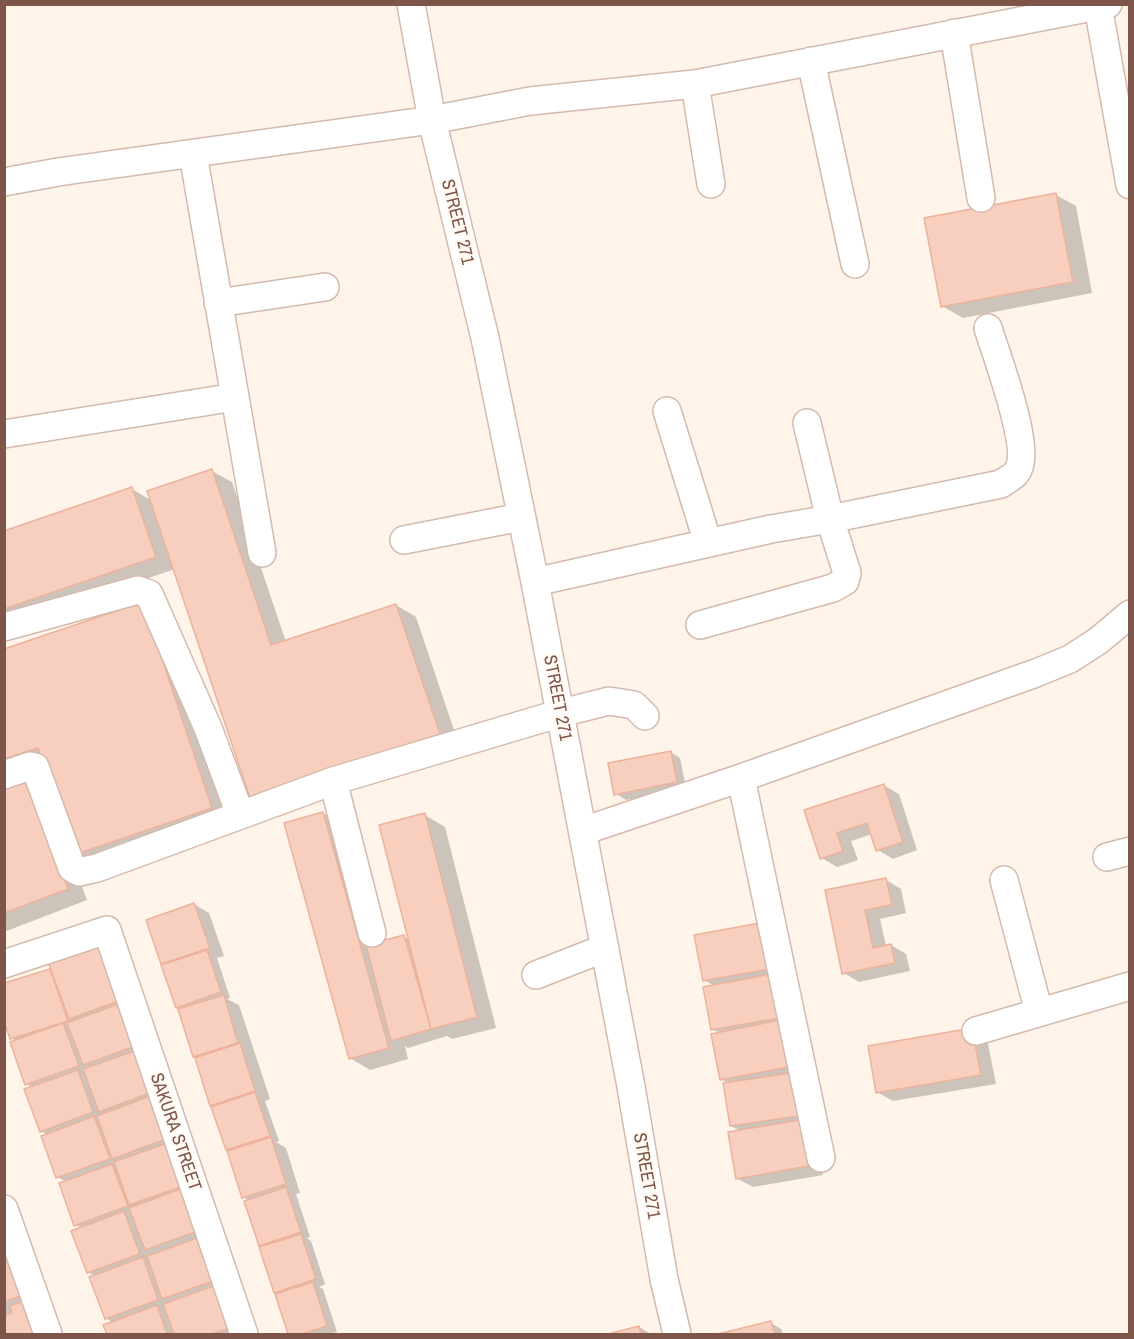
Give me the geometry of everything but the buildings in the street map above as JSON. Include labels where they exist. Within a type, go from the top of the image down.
[{"type":"street","name":"STREET 271","points":[[411,4],[432,120],[485,338],[535,582],[630,1081],[664,1279],[677,1335]]},
{"type":"street","points":[[4,182],[58,172],[432,120],[530,101],[695,84],[1103,5],[1130,184]]},
{"type":"street","points":[[954,33],[981,198]]},
{"type":"street","points":[[811,61],[855,264]]},
{"type":"street","points":[[695,84],[711,184]]},
{"type":"street","points":[[193,154],[262,553]]},
{"type":"street","points":[[219,303],[325,287]]},
{"type":"street","points":[[535,582],[708,543],[1001,484],[1017,473],[1022,444],[988,328]]},
{"type":"street","points":[[4,434],[235,398]]},
{"type":"street","points":[[667,411],[708,543]]},
{"type":"street","points":[[700,625],[834,588],[845,581],[847,573],[830,519],[807,423]]},
{"type":"street","points":[[404,540],[521,517]]},
{"type":"street","points":[[4,627],[138,590],[149,594],[208,728],[240,814]]},
{"type":"street","points":[[583,831],[741,778],[1036,673],[1070,659],[1098,641],[1130,614]]},
{"type":"street","points":[[4,775],[30,766],[35,767],[72,868],[79,872],[97,868],[240,814],[343,779],[561,713],[609,701],[634,705],[645,716]]},
{"type":"street","points":[[741,778],[821,1158]]},
{"type":"street","points":[[343,779],[372,933]]},
{"type":"street","points":[[1004,880],[1039,1012]]},
{"type":"street","name":"SAKURA STREET","points":[[4,964],[107,930],[244,1335]]},
{"type":"street","points":[[536,975],[605,948]]},
{"type":"street","points":[[976,1031],[1130,986]]},
{"type":"street","points":[[4,1209],[48,1335]]}]
